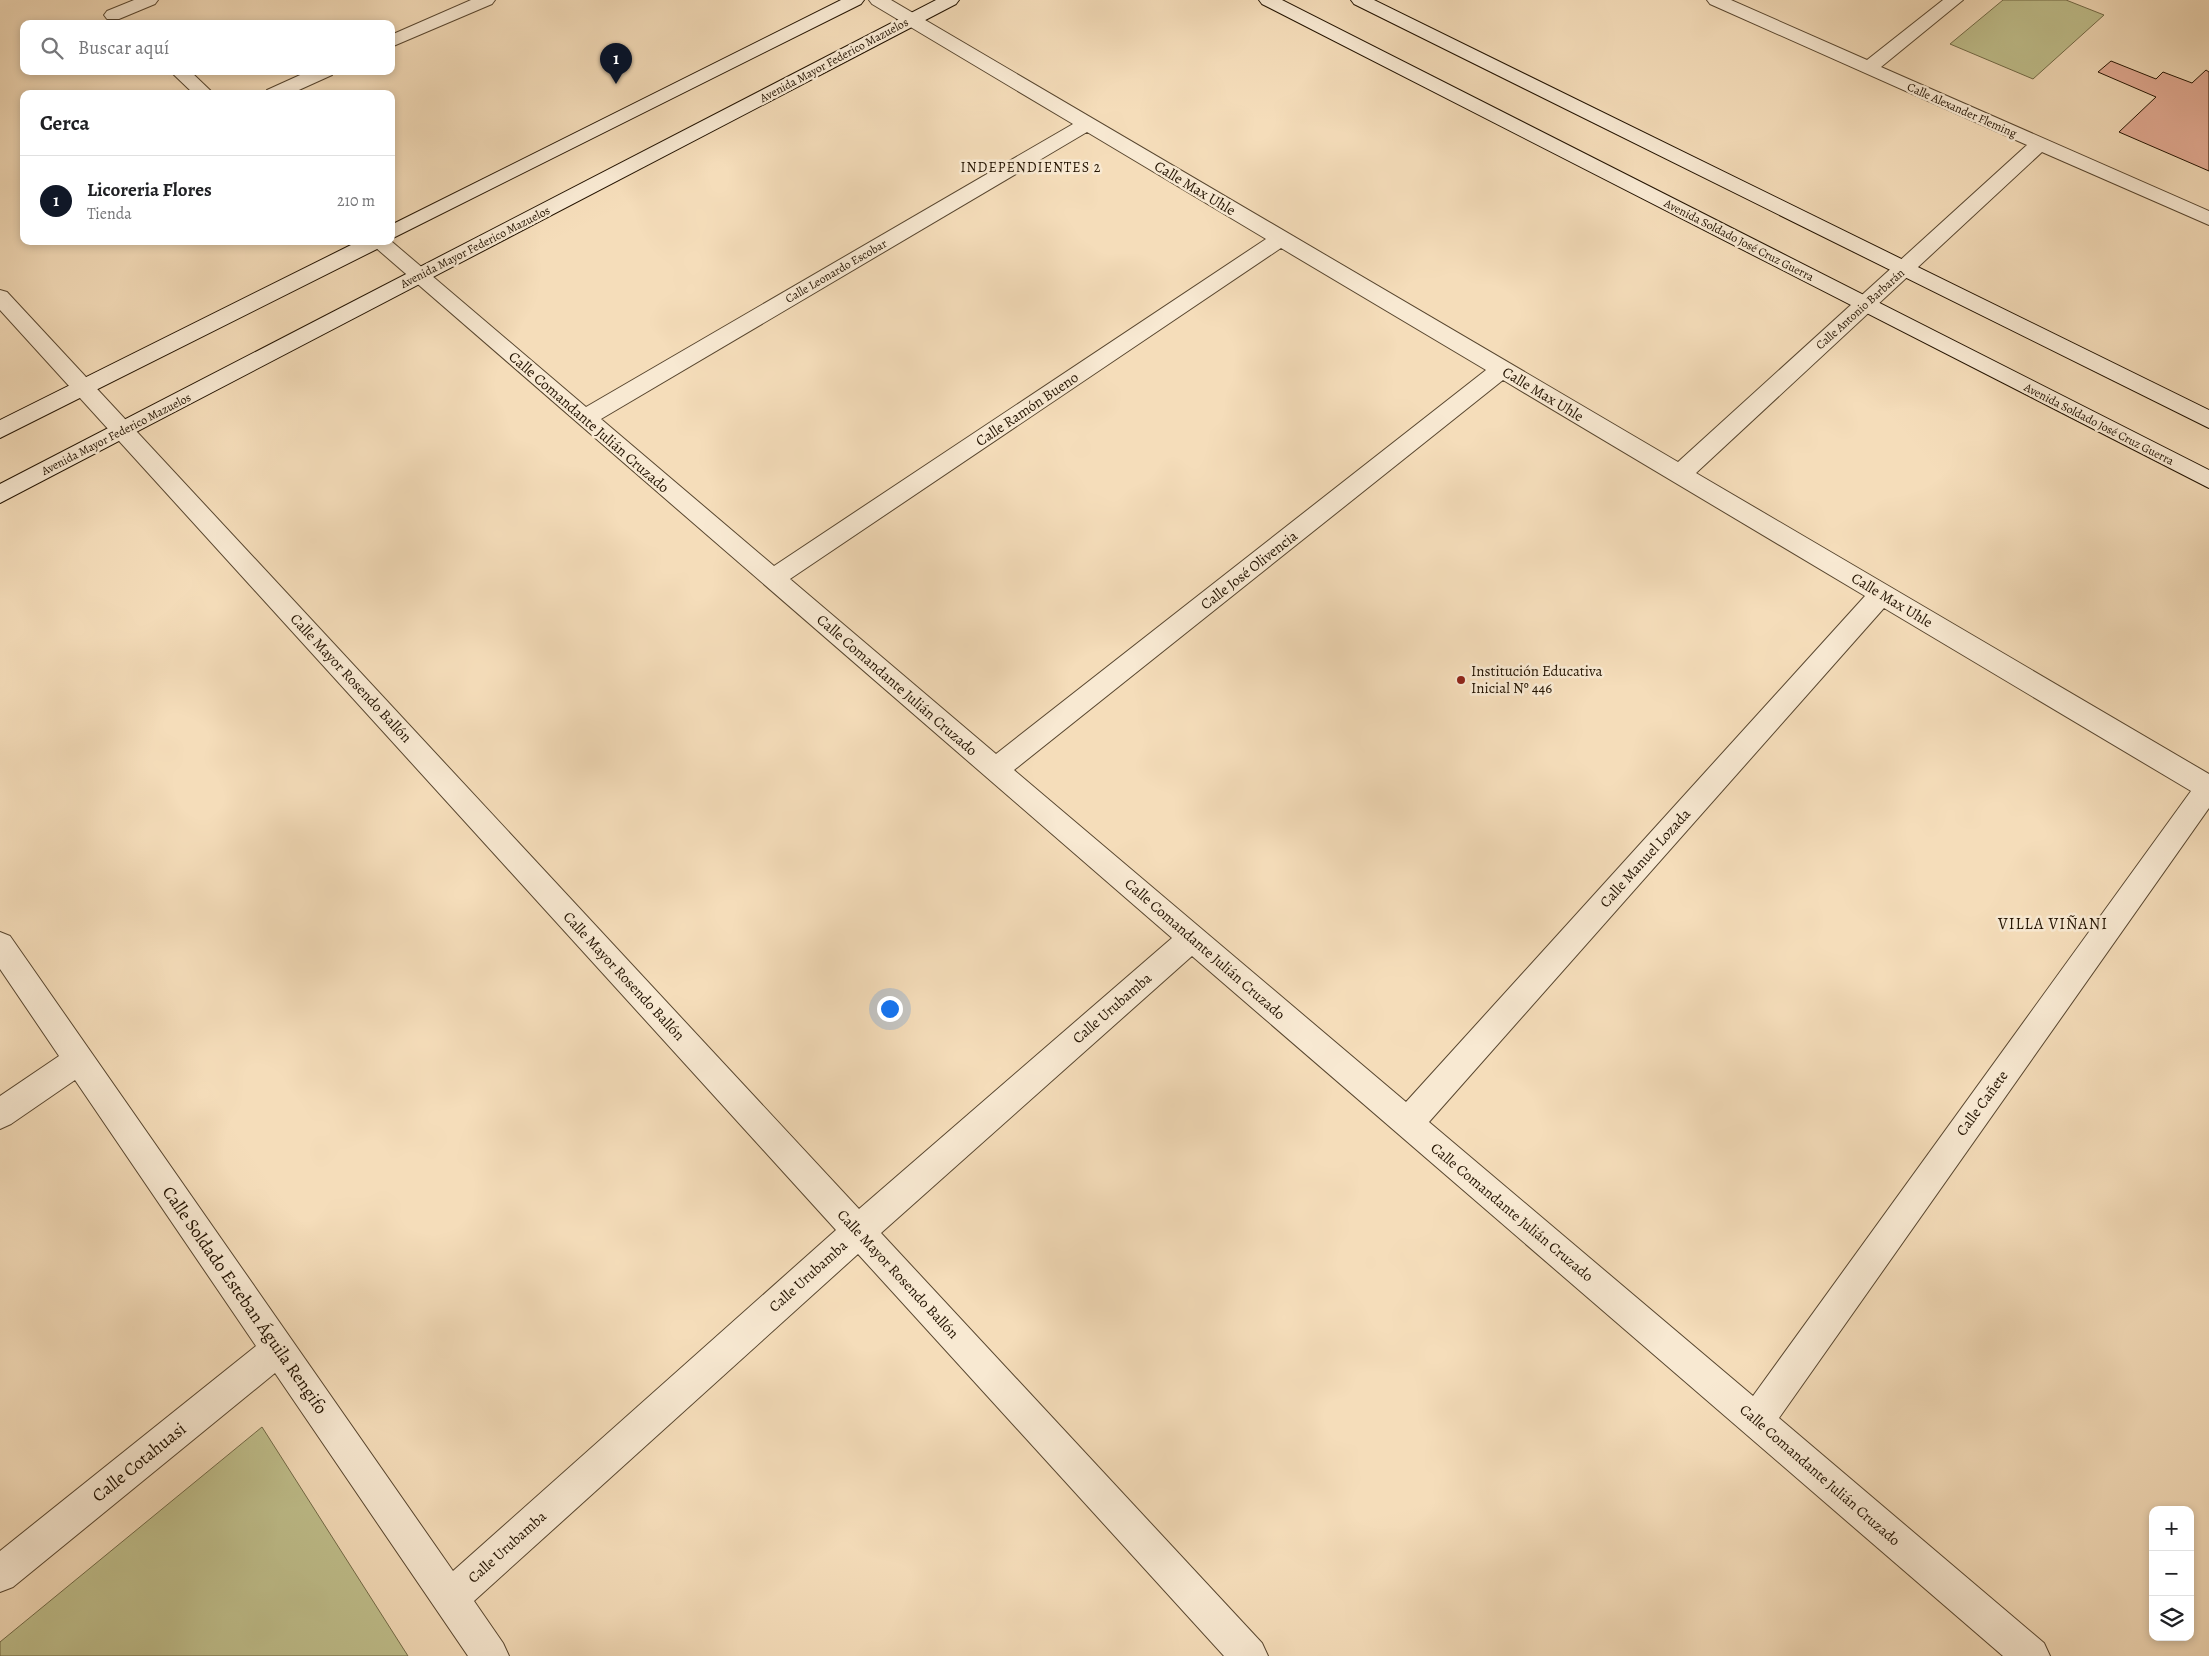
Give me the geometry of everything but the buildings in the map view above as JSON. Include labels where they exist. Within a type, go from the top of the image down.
[{"type":"street","points":[[112,14],[150,0]]},
{"type":"street","points":[[395,40],[486,0]]},
{"type":"street","points":[[395,231],[854,0]]},
{"type":"street","name":"Calle Max Uhle","points":[[878,0],[2209,787]]},
{"type":"street","name":"Avenida Mayor Federico Mazuelos","points":[[0,494],[950,0]]},
{"type":"street","name":"Avenida Soldado José Cruz Guerra","points":[[1268,0],[2209,480]]},
{"type":"street","points":[[1360,0],[2209,420]]},
{"type":"street","name":"Calle Alexander Fleming","points":[[1716,0],[2209,219]]},
{"type":"street","points":[[1868,68],[1954,0]]},
{"type":"street","points":[[184,75],[201,90]]},
{"type":"street","points":[[283,90],[316,75]]},
{"type":"street","name":"Calle Leonardo Escobar","points":[[585,418],[1087,124]]},
{"type":"street","name":"Calle Antonio Barbarán","points":[[1680,474],[2040,144]]},
{"type":"street","name":"Calle Ramón Bueno","points":[[772,579],[1281,239]]},
{"type":"street","points":[[0,430],[369,245]]},
{"type":"street","name":"Calle Comandante Julián Cruzado","points":[[382,245],[2032,1656]]},
{"type":"street","name":"Calle Mayor Rosendo Ballón","points":[[0,297],[1249,1656]]},
{"type":"street","name":"Calle José Olivencia","points":[[995,770],[1502,369]]},
{"type":"street","name":"Calle Manuel Lozada","points":[[1408,1123],[1882,594]]},
{"type":"street","name":"Calle Cañete","points":[[1756,1420],[2209,787]]},
{"type":"street","name":"Calle Urubamba","points":[[450,1598],[859,1231],[1192,938]]},
{"type":"street","name":"Calle Soldado Esteban Águila Rengifo","points":[[0,945],[490,1656]]},
{"type":"street","points":[[0,1114],[80,1060]]},
{"type":"street","name":"Calle Cotahuasi","points":[[0,1574],[279,1350]]},
{"type":"green space","points":[[2003,0],[2066,0],[2104,15],[2033,79],[1950,44]]},
{"type":"green space","points":[[262,1427],[408,1656],[0,1656],[0,1642]]},
{"type":"place","name":"Licoreria Flores","points":[[616,84]]},
{"type":"place","name":"Institución Educativa Inicial Nº 446","points":[[1461,680]]},
{"type":"district","name":"INDEPENDIENTES 2","points":[[1031,167]]},
{"type":"district","name":"VILLA VIÑANI","points":[[2053,924]]}]
